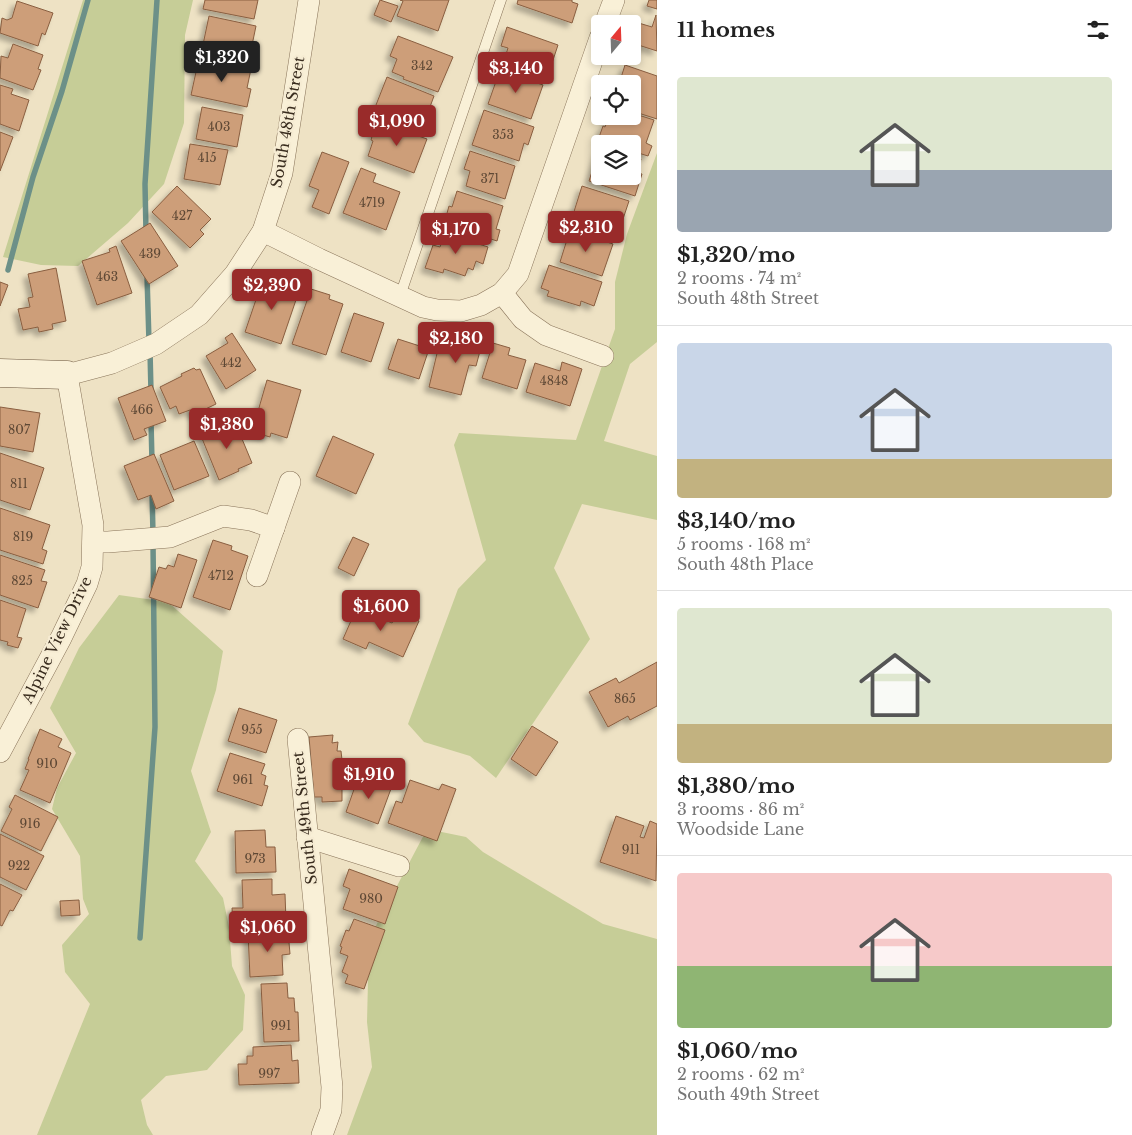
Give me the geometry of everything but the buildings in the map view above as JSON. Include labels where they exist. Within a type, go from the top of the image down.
[{"type":"street","name":"South 48th Street","points":[[67,375],[112,363],[156,344],[198,315],[235,274],[263,231],[282,173],[309,0]]},
{"type":"street","points":[[608,15],[614,0]]},
{"type":"street","points":[[263,231],[423,307],[437,310],[461,311],[481,305],[502,294],[518,274],[591,64]]},
{"type":"street","points":[[502,294],[523,319],[546,335],[603,356]]},
{"type":"street","points":[[0,373],[67,375]]},
{"type":"street","name":"Alpine View Drive","points":[[0,752],[62,638],[87,584],[92,567],[93,525],[67,375]]},
{"type":"street","points":[[257,576],[290,482]]},
{"type":"street","points":[[93,542],[170,537],[223,516],[251,520],[274,528]]},
{"type":"street","name":"South 49th Street","points":[[298,739],[332,1087],[331,1110],[322,1135]]},
{"type":"street","points":[[307,837],[399,866]]},
{"type":"lane","points":[[400,296],[501,0]]},
{"type":"green space","points":[[83,0],[193,0],[185,35],[184,123],[164,184],[128,223],[78,266],[41,265],[3,257]]},
{"type":"green space","points":[[657,153],[657,342],[630,364],[604,441],[657,456],[657,520],[582,504],[554,568],[590,639],[496,778],[470,756],[424,742],[408,724],[458,589],[486,560],[454,445],[459,433],[576,440],[615,329],[615,282],[627,234]]},
{"type":"green space","points":[[119,595],[168,602],[223,651],[216,690],[191,771],[211,832],[195,861],[223,898],[229,927],[232,966],[245,995],[243,1030],[207,1070],[166,1076],[141,1100],[147,1125],[153,1135],[37,1135],[90,1004],[65,972],[62,945],[89,914],[83,899],[80,856],[52,809],[57,788],[76,753],[50,708],[79,648]]},
{"type":"green space","points":[[427,829],[466,837],[483,852],[603,924],[657,939],[657,1135],[347,1135],[372,1067],[367,1022],[369,939]]},
{"type":"waterway","points":[[8,270],[33,177],[62,91],[88,0]]},
{"type":"waterway","points":[[146,232],[145,184],[157,0]]},
{"type":"waterway","points":[[147,276],[149,342]]},
{"type":"waterway","points":[[150,351],[151,392]]},
{"type":"waterway","points":[[151,421],[152,462]]},
{"type":"waterway","points":[[152,491],[153,534]]},
{"type":"waterway","points":[[140,938],[155,727],[153,543]]}]
